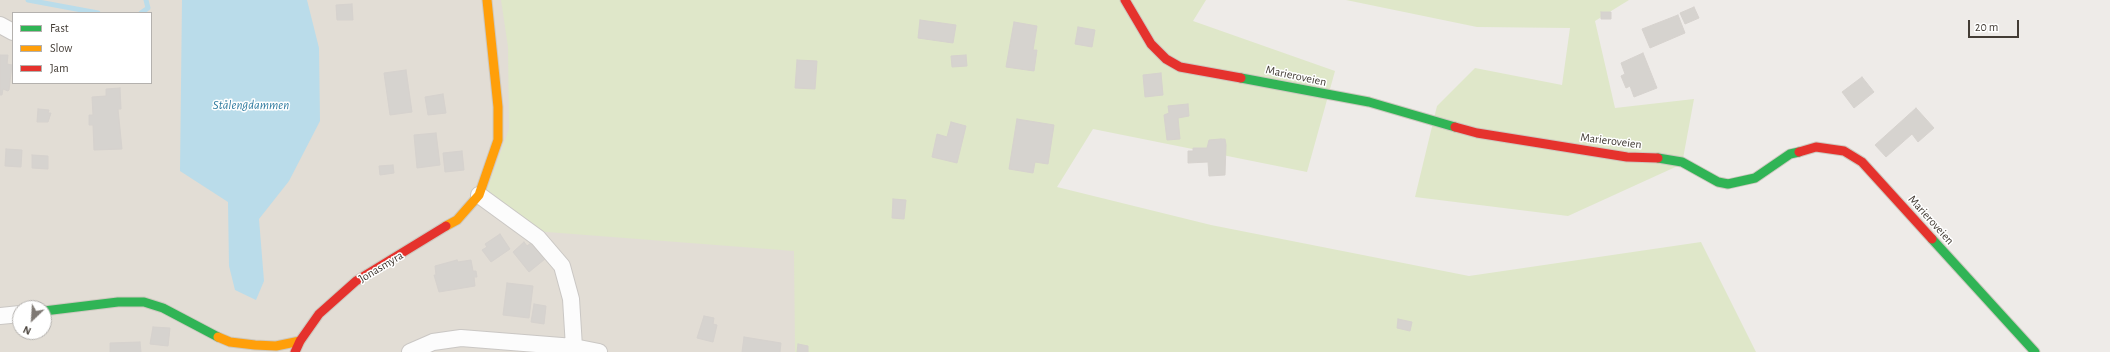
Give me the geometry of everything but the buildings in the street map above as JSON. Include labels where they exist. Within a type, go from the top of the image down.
[{"type":"street","name":"Jonasmyra","points":[[295,352],[300,341],[319,314],[356,281],[457,220],[479,195],[498,140],[498,108],[487,0]]},
{"type":"street","name":"Marieroveien","points":[[1125,0],[1152,44],[1166,59],[1180,67],[1370,102],[1476,133],[1627,157],[1666,158],[1682,162],[1718,182],[1728,184],[1739,183],[1755,178],[1790,154],[1816,147],[1844,151],[1862,162],[2034,352]]},
{"type":"street","points":[[0,25],[12,31]]},
{"type":"street","points":[[479,195],[538,238],[562,266],[571,299],[574,347]]},
{"type":"street","points":[[52,310],[118,302],[144,302],[163,308],[206,332],[230,342],[276,346],[300,341]]},
{"type":"street","points":[[0,316],[12,315]]},
{"type":"street","points":[[410,352],[433,342],[461,338],[574,347],[599,352]]},
{"type":"shaded area","points":[[0,0],[1104,0],[909,352],[0,352]]},
{"type":"green space","points":[[501,0],[1206,0],[1193,21],[1335,71],[1307,172],[1093,129],[1057,187],[1211,225],[1469,276],[1701,242],[1756,352],[795,352],[794,251],[534,231],[485,195],[509,129],[508,47]]},
{"type":"green space","points":[[1346,0],[1629,0],[1595,21],[1615,108],[1694,99],[1682,164],[1568,216],[1415,197],[1437,106],[1475,68],[1562,85],[1570,28],[1477,27]]},
{"type":"water","name":"Stålengdammen","points":[[182,0],[307,0],[319,48],[320,121],[289,181],[259,219],[264,281],[256,300],[235,290],[229,266],[228,202],[180,171]]},
{"type":"waterway","points":[[28,0],[93,12]]},
{"type":"waterway","points":[[142,12],[148,8],[146,0]]},
{"type":"traffic: fast","points":[[1241,78],[1369,102],[1455,127]]},
{"type":"traffic: fast","points":[[1658,158],[1682,162],[1718,182],[1728,184],[1755,178],[1790,154],[1799,152]]},
{"type":"traffic: fast","points":[[1932,239],[2035,352]]},
{"type":"traffic: fast","points":[[52,310],[118,302],[144,302],[163,308],[218,337]]},
{"type":"traffic: slow","points":[[446,226],[457,220],[479,195],[498,140],[498,107],[487,0]]},
{"type":"traffic: slow","points":[[218,337],[230,342],[255,345],[276,346],[300,341]]},
{"type":"traffic: jam","points":[[1125,0],[1151,44],[1166,59],[1180,67],[1241,78]]},
{"type":"traffic: jam","points":[[1455,127],[1477,133],[1627,157],[1658,158]]},
{"type":"traffic: jam","points":[[1799,152],[1816,147],[1844,151],[1862,162],[1932,239]]},
{"type":"traffic: jam","points":[[295,352],[300,341],[319,314],[356,281],[446,226]]}]
